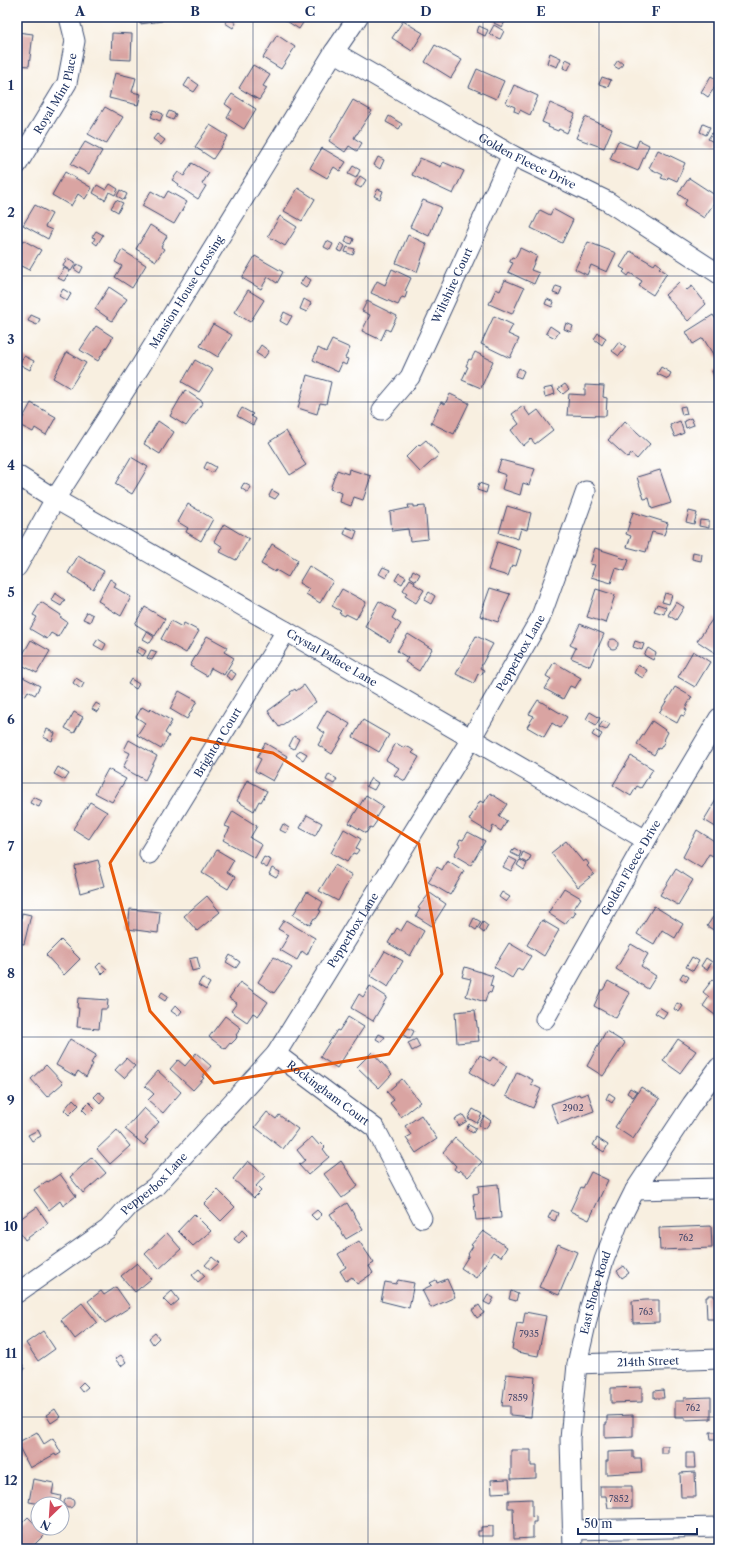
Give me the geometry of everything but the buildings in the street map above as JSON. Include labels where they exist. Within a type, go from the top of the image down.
[{"type":"street","name":"Royal Mint Place","points":[[19,157],[67,83],[75,41],[69,17]]},
{"type":"street","name":"Mansion House Crossing","points":[[17,567],[55,499],[140,368],[334,52],[358,17]]},
{"type":"street","name":"Golden Fleece Drive","points":[[334,52],[512,155],[607,201],[719,274]]},
{"type":"street","name":"Wiltshire Court","points":[[382,410],[410,377],[512,155]]},
{"type":"street","name":"Crystal Palace Lane","points":[[17,475],[55,499],[646,840]]},
{"type":"street","name":"Pepperbox Lane","points":[[17,1293],[108,1229],[130,1205],[155,1187],[276,1054],[471,739],[540,619],[586,491]]},
{"type":"street","name":"Brighton Court","points":[[149,854],[286,631]]},
{"type":"street","name":"Golden Fleece Drive","points":[[545,1019],[646,840],[719,718]]},
{"type":"street","name":"Rockingham Court","points":[[276,1054],[375,1128],[422,1218]]},
{"type":"street","name":"East Shore Road","points":[[573,1549],[570,1439],[577,1364],[590,1307],[604,1260],[618,1224],[635,1190],[692,1104],[719,1067]]},
{"type":"street","points":[[635,1190],[719,1188]]},
{"type":"street","name":"214th Street","points":[[577,1364],[719,1359]]},
{"type":"street","points":[[572,1530],[719,1527]]},
{"type":"highlighted area","points":[[191,738],[273,753],[419,844],[442,974],[389,1054],[214,1083],[150,1011],[110,863]]}]
